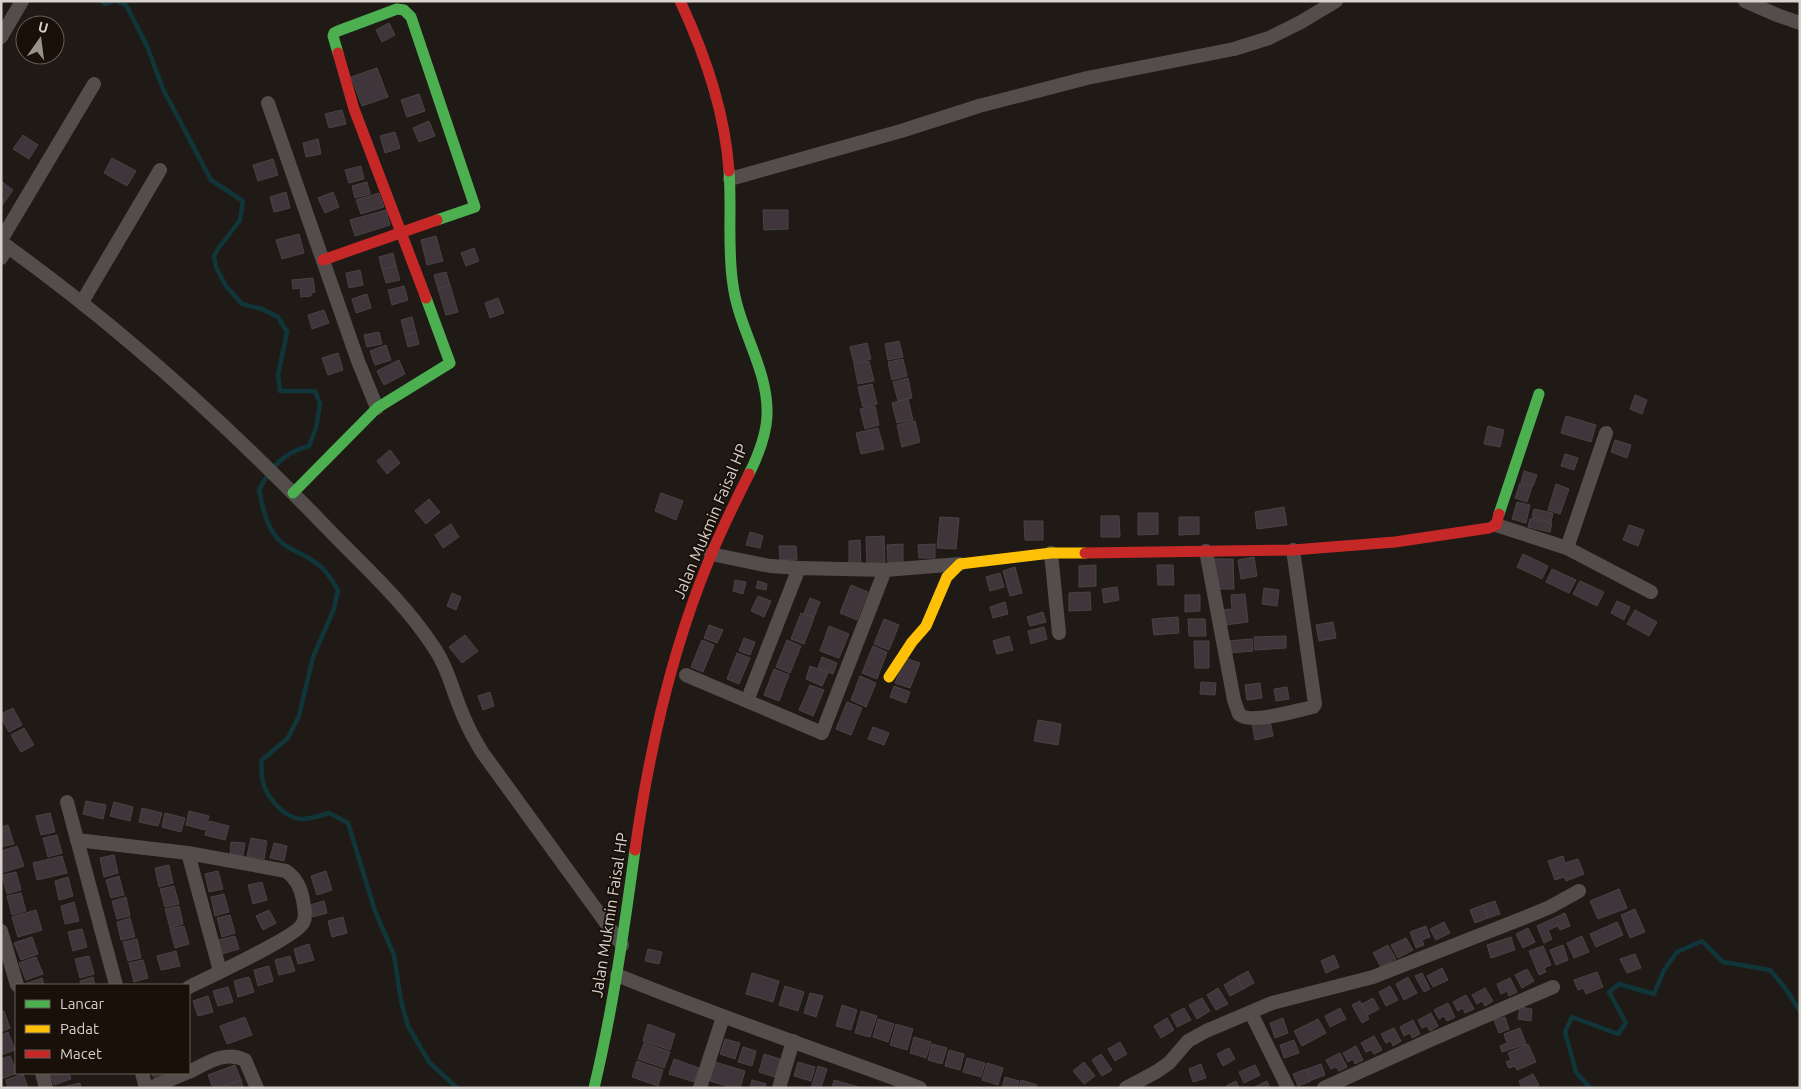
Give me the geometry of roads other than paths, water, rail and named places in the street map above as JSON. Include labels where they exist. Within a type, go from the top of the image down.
[{"type":"street","points":[[1,37],[22,1]]},
{"type":"street","name":"Jalan Mukmin Faisal HP","points":[[594,1088],[602,1057],[617,975],[634,855],[654,738],[668,682],[693,600],[711,554],[753,464],[761,443],[767,418],[766,390],[760,366],[735,298],[730,249],[730,179],[726,138],[718,97],[680,1]]},
{"type":"street","points":[[730,179],[901,131],[980,106],[1069,83],[1234,49],[1269,38],[1336,1]]},
{"type":"street","points":[[1745,1],[1777,16],[1800,23]]},
{"type":"street","points":[[293,492],[377,408],[450,363],[401,232],[354,109],[333,36],[338,31],[396,10],[404,10],[411,17],[475,207],[401,232],[324,260]]},
{"type":"street","points":[[94,84],[3,247],[65,288],[176,382],[281,479],[401,604],[434,646],[466,722],[482,752],[622,945]]},
{"type":"street","points":[[268,102],[358,361],[377,408]]},
{"type":"street","points":[[82,302],[160,170]]},
{"type":"street","points":[[1496,525],[1539,394]]},
{"type":"street","points":[[1567,548],[1606,433]]},
{"type":"street","points":[[711,554],[770,566],[886,570],[960,564],[1050,553],[1293,550],[1395,542],[1489,528],[1496,525],[1567,548],[1651,592]]},
{"type":"street","points":[[1206,551],[1234,700],[1239,714],[1245,718],[1276,716],[1313,707],[1315,704],[1293,550]]},
{"type":"street","points":[[1050,553],[1059,633]]},
{"type":"street","points":[[889,677],[912,642],[926,626],[947,578],[960,564]]},
{"type":"street","points":[[748,702],[799,568]]},
{"type":"street","points":[[686,675],[822,733],[886,570]]},
{"type":"street","points":[[67,802],[116,984]]},
{"type":"street","points":[[77,840],[188,853],[286,871],[294,876],[302,893],[305,916],[303,924],[299,929],[269,947],[190,986]]},
{"type":"street","points":[[188,853],[220,971]]},
{"type":"street","points":[[1126,1088],[1169,1063],[1188,1041],[1206,1031],[1272,1003],[1373,978],[1550,907],[1579,891]]},
{"type":"street","points":[[1,931],[17,984]]},
{"type":"street","points":[[617,975],[723,1017],[920,1088]]},
{"type":"street","points":[[1324,1088],[1341,1085],[1430,1040],[1553,987]]},
{"type":"street","points":[[1252,1012],[1288,1088]]},
{"type":"street","points":[[700,1088],[723,1017]]},
{"type":"street","points":[[779,1088],[793,1041]]},
{"type":"street","points":[[190,1071],[220,1057],[232,1055],[245,1060],[257,1088]]},
{"type":"street","points":[[42,1074],[46,1088]]},
{"type":"street","points":[[142,1074],[148,1088],[182,1074]]},
{"type":"waterway","points":[[101,1],[106,4],[114,1]]},
{"type":"waterway","points":[[117,1],[126,5],[147,46],[163,89],[211,180],[243,201],[240,220],[214,256],[216,267],[226,286],[242,304],[262,309],[278,317],[287,332],[278,375],[280,391],[315,391],[320,404],[316,428],[309,446],[292,453],[279,462],[268,474],[259,490],[266,519],[277,538],[319,566],[338,590],[334,609],[313,657],[299,716],[288,738],[261,761],[266,791],[281,810],[294,818],[301,819],[329,813],[348,823],[375,911],[394,955],[401,1001],[408,1026],[429,1062],[457,1088]]},
{"type":"waterway","points":[[1590,1088],[1576,1072],[1565,1032],[1572,1017],[1618,1034],[1626,1023],[1609,992],[1619,984],[1654,994],[1664,970],[1677,952],[1702,941],[1723,962],[1770,970],[1800,1011]]}]
